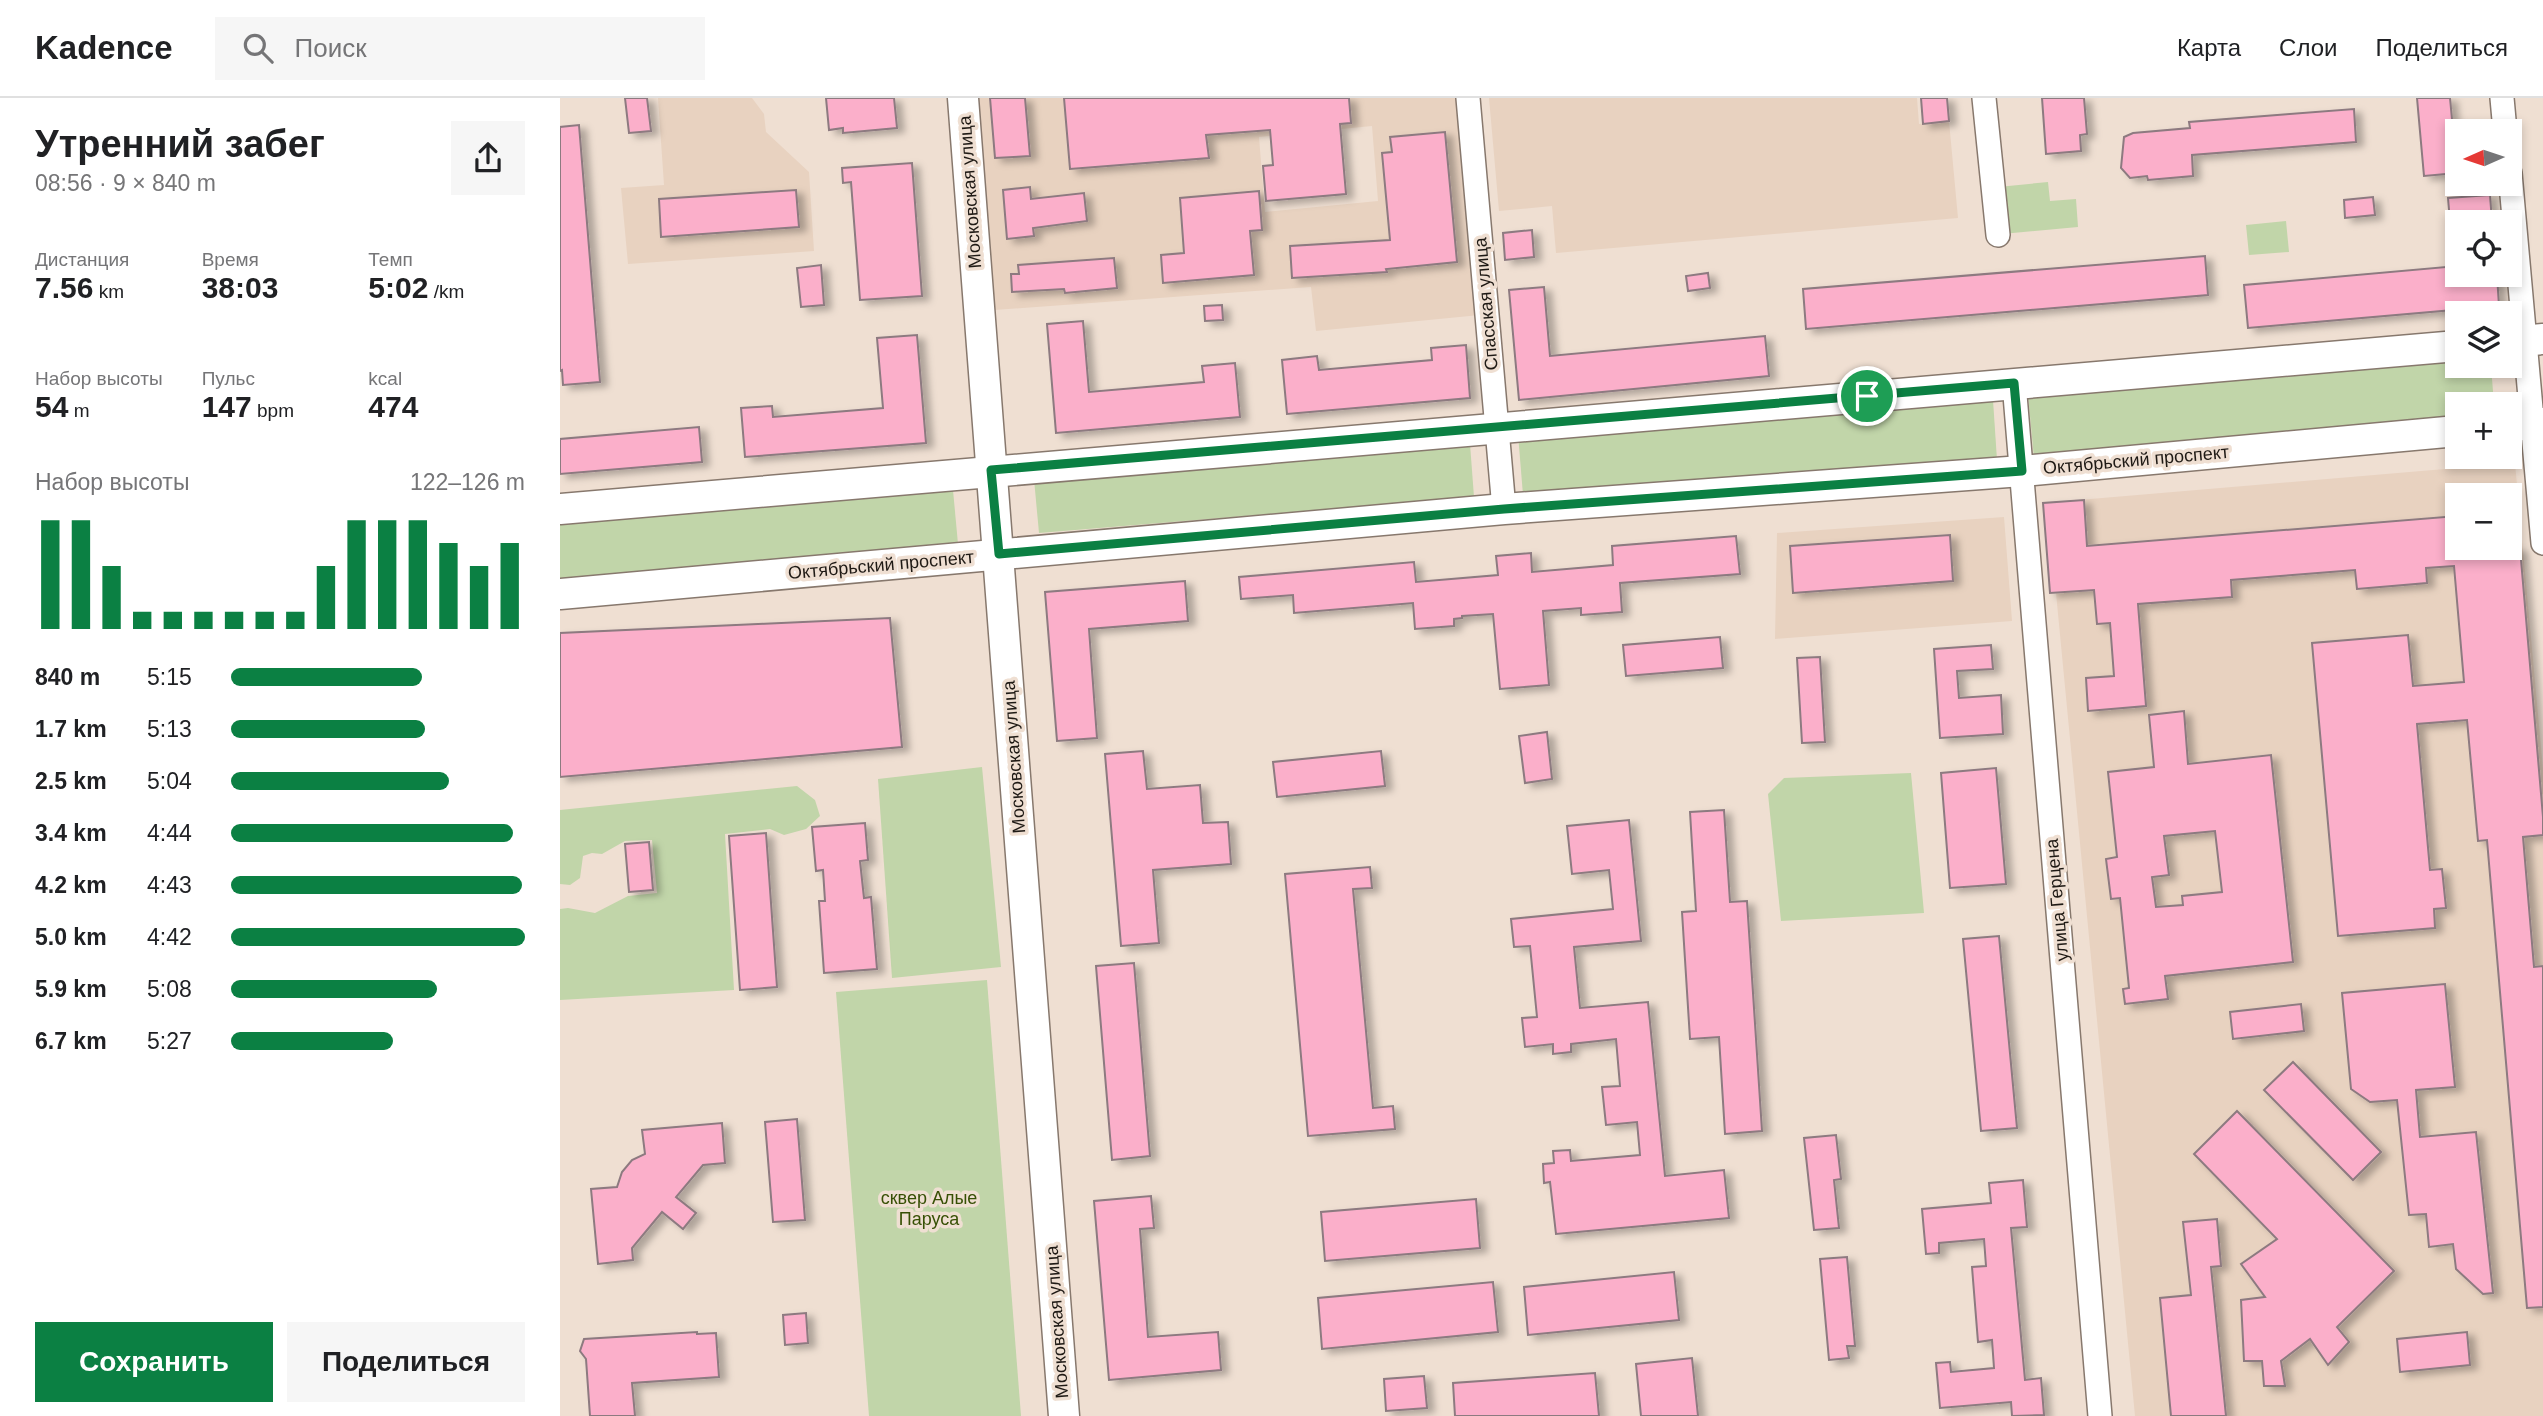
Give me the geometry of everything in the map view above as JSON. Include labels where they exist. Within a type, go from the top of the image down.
[{"type":"main road","name":"Московская улица","points":[[963,98],[1064,1416]]},
{"type":"main road","points":[[560,509],[2445,347]]},
{"type":"main road","name":"Октябрьский проспект","points":[[560,594],[1504,509],[2022,471],[2445,432]]},
{"type":"street","name":"Спасская улица","points":[[1468,98],[1504,509]]},
{"type":"street","points":[[1984,98],[1998,235]]},
{"type":"street","points":[[2502,98],[2504,119]]},
{"type":"street","points":[[2512,196],[2526,340],[2528,424],[2543,543]]},
{"type":"street","name":"улица Герцена","points":[[2014,383],[2100,1416]]},
{"type":"shaded area","points":[[658,98],[752,98],[764,114],[766,132],[809,172],[814,251],[628,264],[621,188],[664,185]]},
{"type":"shaded area","points":[[977,98],[1458,98],[1480,315],[1316,331],[1311,287],[995,310]],"holes":[[[1372,126],[1378,201],[1265,212],[1259,137]]]},
{"type":"shaded area","points":[[1489,98],[1917,98],[1919,124],[1949,121],[1958,218],[1556,253],[1552,206],[1499,211]]},
{"type":"shaded area","points":[[2445,469],[2516,469],[2517,483],[2445,483],[2445,560],[2522,560],[2522,540],[2543,769],[2543,1416],[2135,1416],[2056,593],[2050,593],[2043,503]]},
{"type":"shaded area","points":[[2004,517],[2012,621],[1775,639],[1777,533]]},
{"type":"green space","points":[[2048,182],[2050,201],[2076,199],[2078,227],[2002,234],[1998,187]]},
{"type":"green space","points":[[2286,221],[2289,252],[2249,255],[2246,225]]},
{"type":"green space","points":[[2445,360],[2445,378],[2492,378],[2493,392],[2445,392],[2445,421],[2034,458],[2028,395]]},
{"type":"green space","points":[[1993,400],[1997,460],[1523,495],[1518,434]]},
{"type":"green space","points":[[1470,444],[1474,497],[1039,533],[1034,479]]},
{"type":"green space","points":[[953,490],[958,544],[560,579],[560,525]]},
{"type":"green space","points":[[982,767],[1001,967],[892,978],[878,779]]},
{"type":"green space","points":[[1911,773],[1924,913],[1781,921],[1768,794],[1784,778]]},
{"type":"green space","points":[[797,786],[815,800],[820,816],[806,829],[784,835],[770,829],[725,834],[734,990],[560,1000],[560,909],[595,913],[628,896],[657,893],[652,840],[625,841],[602,854],[583,856],[580,878],[570,885],[560,884],[560,810]]},
{"type":"green space","name":"сквер Алые Паруса","points":[[987,980],[1021,1416],[869,1416],[836,992]]},
{"type":"building","points":[[625,98],[647,98],[651,131],[629,133]]},
{"type":"building","points":[[826,98],[894,98],[897,128],[843,133],[843,128],[829,130]]},
{"type":"building","points":[[990,98],[1025,98],[1030,156],[995,158]]},
{"type":"building","points":[[1064,98],[1349,98],[1351,123],[1340,124],[1346,194],[1266,201],[1263,166],[1273,165],[1270,130],[1206,135],[1209,158],[1070,169]]},
{"type":"building","points":[[1921,98],[1947,98],[1949,121],[1923,124]]},
{"type":"building","points":[[2042,98],[2084,98],[2087,134],[2080,135],[2081,151],[2046,154]]},
{"type":"building","points":[[2417,98],[2450,98],[2452,119],[2445,119],[2445,174],[2424,176]]},
{"type":"building","points":[[2354,109],[2356,142],[2192,155],[2193,176],[2148,180],[2147,176],[2130,178],[2121,168],[2124,137],[2133,133],[2190,128],[2189,122]]},
{"type":"building","points":[[579,125],[600,382],[563,385],[562,370],[560,371],[560,127]]},
{"type":"building","points":[[1445,132],[1457,262],[1386,269],[1387,272],[1292,278],[1290,246],[1390,240],[1382,153],[1392,152],[1390,137]]},
{"type":"building","points":[[912,163],[922,296],[860,300],[851,182],[843,183],[842,168]]},
{"type":"building","points":[[1030,187],[1031,199],[1084,193],[1087,221],[1033,228],[1034,236],[1007,239],[1003,190]]},
{"type":"building","points":[[796,190],[799,227],[661,237],[659,199]]},
{"type":"building","points":[[1259,191],[1262,230],[1250,231],[1254,275],[1163,283],[1161,255],[1184,253],[1180,198]]},
{"type":"building","points":[[2490,196],[2491,210],[2449,210],[2448,198]]},
{"type":"building","points":[[2373,197],[2375,215],[2345,218],[2344,200]]},
{"type":"building","points":[[1532,230],[1534,257],[1505,260],[1503,233]]},
{"type":"building","points":[[2205,256],[2208,295],[1806,329],[1803,289]]},
{"type":"building","points":[[1114,258],[1117,288],[1065,293],[1064,289],[1012,292],[1011,274],[1019,274],[1018,265]]},
{"type":"building","points":[[821,265],[824,305],[801,307],[797,268]]},
{"type":"building","points":[[2445,267],[2445,287],[2498,287],[2499,301],[2445,301],[2445,311],[2248,328],[2244,285]]},
{"type":"building","points":[[1708,273],[1710,288],[1688,291],[1686,276]]},
{"type":"building","points":[[1544,287],[1550,356],[1765,336],[1769,376],[1519,400],[1509,290]]},
{"type":"building","points":[[1222,305],[1223,320],[1205,321],[1204,306]]},
{"type":"building","points":[[1083,321],[1089,392],[1204,382],[1202,366],[1235,363],[1240,417],[1056,433],[1047,324]]},
{"type":"building","points":[[917,335],[926,443],[745,457],[741,408],[772,406],[773,417],[883,408],[877,338]]},
{"type":"building","points":[[1466,345],[1470,398],[1287,414],[1282,360],[1317,356],[1319,370],[1432,360],[1431,348]]},
{"type":"building","points":[[699,427],[702,462],[560,474],[560,439]]},
{"type":"building","points":[[2084,500],[2087,546],[2445,517],[2445,560],[2521,560],[2543,817],[2543,835],[2523,837],[2534,967],[2543,966],[2543,1307],[2527,1308],[2487,840],[2478,841],[2467,720],[2417,724],[2430,870],[2442,869],[2446,908],[2434,909],[2435,928],[2338,936],[2312,643],[2408,635],[2413,686],[2464,682],[2454,566],[2426,568],[2427,583],[2357,589],[2355,570],[2231,580],[2232,597],[2138,604],[2146,706],[2088,711],[2086,678],[2114,676],[2110,623],[2097,624],[2094,590],[2050,593],[2043,503]]},
{"type":"building","points":[[1950,535],[1953,581],[1793,593],[1790,546]]},
{"type":"building","points":[[1736,536],[1740,574],[1620,583],[1622,612],[1581,615],[1581,608],[1543,611],[1549,685],[1500,689],[1493,614],[1462,616],[1454,619],[1454,626],[1415,629],[1413,603],[1294,613],[1293,595],[1241,599],[1239,577],[1414,562],[1416,582],[1498,575],[1496,556],[1531,553],[1532,572],[1613,565],[1612,546]]},
{"type":"building","points":[[1185,581],[1188,621],[1089,629],[1097,738],[1057,741],[1045,592]]},
{"type":"building","points":[[890,618],[902,747],[560,777],[560,633]]},
{"type":"building","points":[[1720,637],[1723,668],[1626,676],[1623,645]]},
{"type":"building","points":[[1991,645],[1993,669],[1957,671],[1959,698],[2001,695],[2003,734],[1940,738],[1934,649]]},
{"type":"building","points":[[1820,657],[1825,742],[1802,743],[1797,658]]},
{"type":"building","points":[[2184,711],[2188,764],[2271,755],[2293,962],[2165,976],[2168,999],[2125,1004],[2123,989],[2129,988],[2120,898],[2111,899],[2106,859],[2117,857],[2108,772],[2154,767],[2149,715]],"holes":[[[2215,831],[2222,892],[2182,896],[2183,905],[2156,907],[2152,877],[2169,875],[2164,836]]]},
{"type":"building","points":[[1547,732],[1552,779],[1525,783],[1519,736]]},
{"type":"building","points":[[1143,751],[1147,789],[1200,785],[1203,823],[1228,822],[1231,864],[1153,870],[1159,943],[1121,946],[1105,754]]},
{"type":"building","points":[[1381,751],[1385,786],[1277,797],[1273,762]]},
{"type":"building","points":[[1996,768],[2006,884],[1950,888],[1941,773]]},
{"type":"building","points":[[1724,810],[1730,902],[1747,901],[1762,1131],[1725,1134],[1719,1037],[1690,1039],[1682,912],[1696,911],[1690,812]]},
{"type":"building","points":[[1629,820],[1641,941],[1574,947],[1580,1008],[1648,1002],[1665,1176],[1724,1170],[1729,1218],[1556,1234],[1550,1182],[1544,1183],[1543,1164],[1554,1163],[1553,1151],[1570,1150],[1571,1161],[1640,1155],[1637,1122],[1606,1125],[1602,1087],[1620,1086],[1616,1039],[1571,1044],[1571,1052],[1553,1054],[1553,1044],[1525,1047],[1522,1018],[1537,1017],[1530,946],[1514,947],[1511,919],[1613,909],[1609,870],[1572,874],[1567,826]]},
{"type":"building","points":[[865,823],[868,860],[860,861],[864,898],[871,897],[877,969],[824,973],[819,901],[825,901],[823,870],[816,871],[812,827]]},
{"type":"building","points":[[766,833],[777,987],[740,990],[729,836]]},
{"type":"building","points":[[649,842],[653,890],[629,892],[625,844]]},
{"type":"building","points":[[1370,867],[1372,888],[1353,889],[1373,1108],[1393,1106],[1395,1129],[1308,1136],[1285,874]]},
{"type":"building","points":[[1999,936],[2017,1128],[1981,1131],[1963,939]]},
{"type":"building","points":[[1134,963],[1150,1156],[1112,1160],[1096,966]]},
{"type":"building","points":[[2445,984],[2455,1087],[2416,1090],[2420,1137],[2476,1132],[2493,1293],[2483,1294],[2456,1269],[2453,1244],[2429,1247],[2426,1214],[2409,1215],[2397,1100],[2370,1102],[2351,1089],[2342,993]]},
{"type":"building","points":[[2301,1004],[2304,1031],[2233,1039],[2230,1012]]},
{"type":"building","points":[[2293,1062],[2381,1152],[2353,1180],[2264,1090]]},
{"type":"building","points":[[2237,1111],[2394,1271],[2337,1327],[2349,1342],[2328,1365],[2310,1339],[2281,1361],[2285,1386],[2264,1386],[2262,1361],[2244,1361],[2241,1300],[2265,1297],[2241,1264],[2277,1239],[2194,1154]]},
{"type":"building","points":[[797,1119],[805,1220],[773,1222],[765,1122]]},
{"type":"building","points":[[722,1123],[725,1163],[703,1165],[676,1197],[696,1213],[683,1229],[662,1212],[632,1248],[633,1260],[598,1264],[591,1189],[617,1187],[622,1172],[632,1160],[645,1154],[642,1130]]},
{"type":"building","points":[[1836,1135],[1841,1179],[1834,1180],[1839,1228],[1814,1230],[1804,1138]]},
{"type":"building","points":[[2023,1180],[2027,1227],[2011,1228],[2025,1380],[2041,1378],[2044,1415],[2012,1416],[2011,1402],[1940,1408],[1936,1363],[1950,1362],[1951,1372],[1994,1368],[1992,1340],[1978,1342],[1972,1267],[1986,1266],[1984,1239],[1939,1243],[1939,1253],[1926,1254],[1922,1209],[1991,1203],[1989,1183]]},
{"type":"building","points":[[1151,1196],[1154,1228],[1140,1229],[1148,1337],[1218,1332],[1221,1370],[1109,1380],[1094,1201]]},
{"type":"building","points":[[1476,1199],[1480,1248],[1325,1261],[1321,1212]]},
{"type":"building","points":[[2217,1219],[2221,1266],[2211,1267],[2226,1416],[2171,1416],[2160,1298],[2191,1295],[2183,1222]]},
{"type":"building","points":[[1847,1257],[1855,1346],[1847,1346],[1849,1358],[1829,1360],[1820,1259]]},
{"type":"building","points":[[1674,1272],[1679,1320],[1528,1335],[1524,1287]]},
{"type":"building","points":[[1493,1282],[1498,1332],[1322,1349],[1318,1298]]},
{"type":"building","points":[[806,1313],[808,1343],[785,1345],[783,1315]]},
{"type":"building","points":[[2467,1332],[2470,1365],[2400,1372],[2397,1339]]},
{"type":"building","points":[[716,1333],[719,1377],[632,1383],[635,1416],[590,1416],[586,1359],[580,1351],[584,1339]]},
{"type":"building","points":[[1692,1358],[1698,1416],[1641,1416],[1636,1364]]},
{"type":"building","points":[[1595,1373],[1599,1416],[1455,1416],[1453,1383]]},
{"type":"building","points":[[1424,1376],[1427,1408],[1386,1411],[1384,1379]]},
{"type":"route","points":[[2014,383],[2022,471],[1504,509],[999,554],[991,470],[1867,396],[2014,383]]}]
